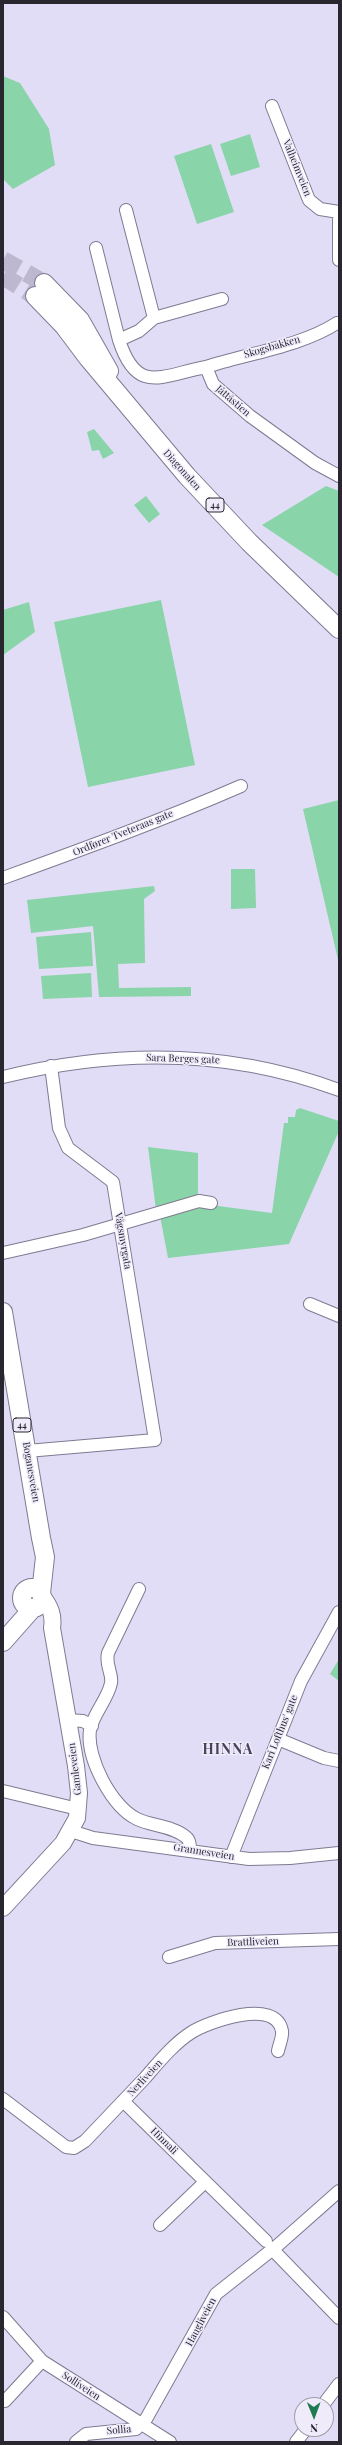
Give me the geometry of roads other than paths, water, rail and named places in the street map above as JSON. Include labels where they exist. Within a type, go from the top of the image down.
[{"type":"main road","name":"Diagonalen","points":[[39,290],[61,298],[80,320],[134,413],[188,476],[301,593],[339,629]]},
{"type":"main road","name":"Boganesveien","points":[[3,1312],[41,1538],[33,1599]]},
{"type":"main road","name":"44","points":[[3,1631],[33,1599]]},
{"type":"main road","name":"44","points":[[3,1642],[33,1599]]},
{"type":"street","name":"Valheimveien","points":[[272,106],[309,200],[320,209],[339,212]]},
{"type":"street","points":[[126,210],[154,318]]},
{"type":"street","points":[[339,219],[339,260]]},
{"type":"street","points":[[96,248],[125,360],[138,375],[144,377],[164,376],[206,366]]},
{"type":"street","points":[[119,340],[140,330],[154,318],[222,299]]},
{"type":"street","name":"Skogsbakken","points":[[206,366],[286,345],[314,335],[337,323]]},
{"type":"street","name":"Jåttåstien","points":[[206,366],[213,384],[250,416],[315,463],[339,476]]},
{"type":"street","name":"Ordfører Tveteraas gate","points":[[3,878],[122,836],[161,817],[241,786]]},
{"type":"street","name":"Sara Berges gate","points":[[3,1077],[51,1066],[131,1057],[221,1059],[295,1075],[339,1090]]},
{"type":"street","name":"Vågsmyrgata","points":[[27,1451],[155,1440],[113,1182],[68,1148],[59,1128],[51,1066]]},
{"type":"street","name":"Sara Berges gate","points":[[3,1071],[25,1071]]},
{"type":"street","points":[[3,1253],[83,1235],[199,1201],[211,1203]]},
{"type":"street","points":[[310,1304],[339,1316]]},
{"type":"street","points":[[140,1590],[108,1653],[106,1663],[112,1682],[92,1726],[91,1745],[98,1769],[123,1809],[136,1818],[184,1836],[189,1843],[190,1851]]},
{"type":"street","name":"Gamleveien","points":[[3,1908],[58,1849],[76,1824],[78,1809],[76,1766],[52,1628],[33,1599]]},
{"type":"street","name":"Kari Lofthus' gate","points":[[231,1857],[301,1681],[339,1612]]},
{"type":"street","points":[[67,1720],[83,1721],[92,1726]]},
{"type":"street","points":[[278,1739],[324,1758],[339,1761]]},
{"type":"street","points":[[3,1791],[78,1809]]},
{"type":"street","name":"Grannesveien","points":[[71,1831],[92,1838],[231,1857],[276,1859],[339,1853]]},
{"type":"street","name":"Brattliveien","points":[[169,1957],[215,1943],[339,1939]]},
{"type":"street","name":"Nerliveien","points":[[3,2099],[66,2147],[74,2148],[85,2141],[166,2055],[191,2033],[226,2017],[254,2013],[276,2021],[282,2031],[278,2051]]},
{"type":"street","name":"Hinnali","points":[[123,2101],[269,2245],[339,2318]]},
{"type":"street","points":[[160,2224],[205,2182]]},
{"type":"street","name":"Haugliveien","points":[[140,2425],[157,2400],[216,2294],[269,2245],[339,2191]]},
{"type":"street","name":"Solliveien","points":[[3,2317],[42,2361],[140,2425],[170,2442]]},
{"type":"street","points":[[3,2401],[5,2401],[19,2384],[42,2361]]},
{"type":"street","points":[[329,2397],[338,2386]]},
{"type":"street","name":"Sollia","points":[[76,2442],[86,2434],[136,2428],[140,2425]]},
{"type":"tunnel","points":[[3,260],[44,283]]},
{"type":"tunnel","points":[[3,276],[35,296]]},
{"type":"district","name":"HINNA","points":[[228,1750]]}]
